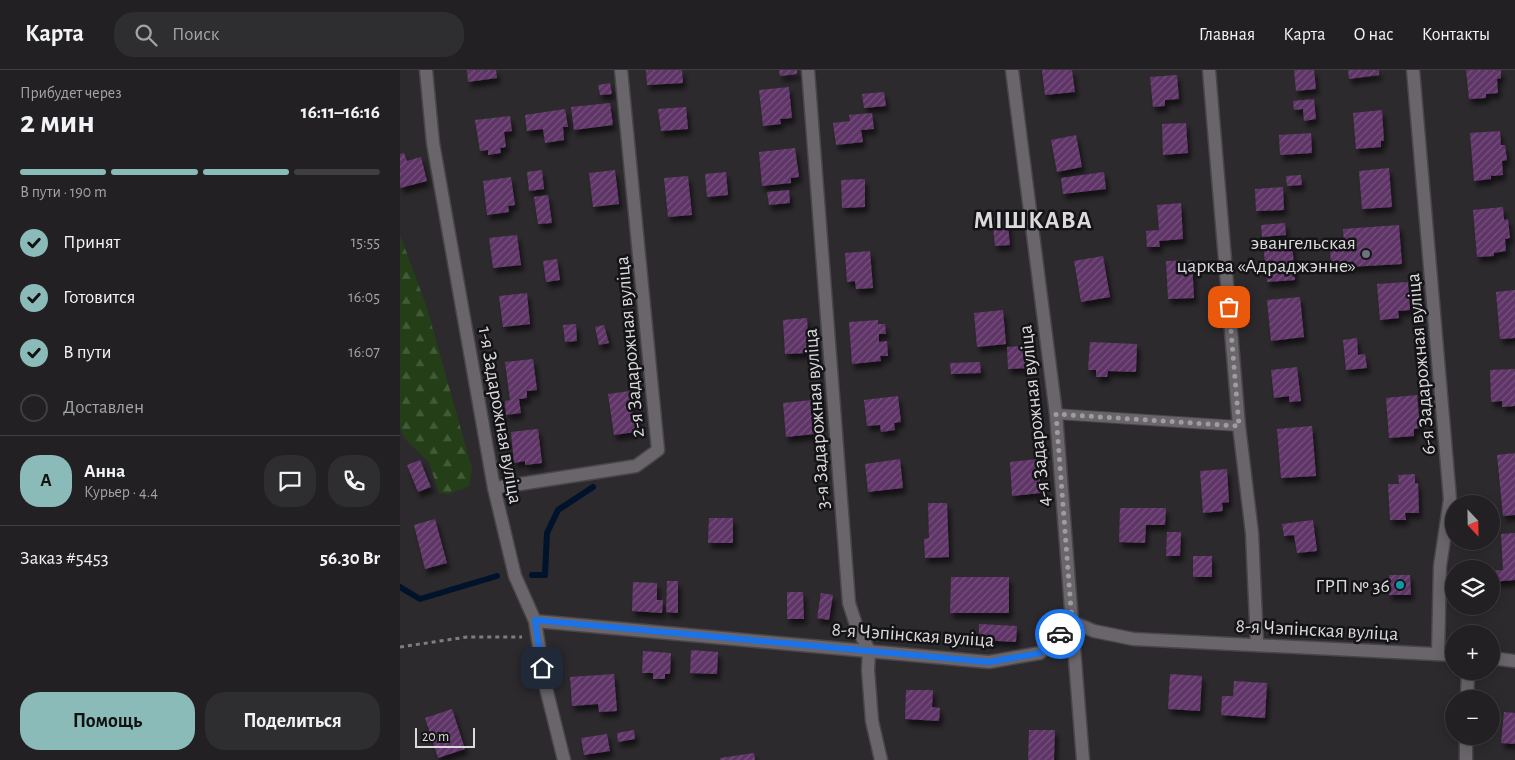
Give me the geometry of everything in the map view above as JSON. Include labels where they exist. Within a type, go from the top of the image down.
[{"type":"street","name":"1-я Задарожная вуліца","points":[[426,70],[433,143],[494,488],[515,576],[535,620],[545,684],[564,760]]},
{"type":"street","name":"2-я Задарожная вуліца","points":[[494,488],[636,466],[658,450],[621,70]]},
{"type":"street","name":"3-я Задарожная вуліца","points":[[808,70],[849,603],[856,628],[869,650]]},
{"type":"street","name":"4-я Задарожная вуліца","points":[[1012,70],[1056,414],[1083,760]]},
{"type":"street","points":[[1209,70],[1239,426],[1252,533],[1256,644]]},
{"type":"street","name":"6-я Задарожная вуліца","points":[[1413,70],[1450,499],[1440,566],[1438,654]]},
{"type":"street","name":"8-я Чэпінская вуліца","points":[[535,620],[989,662],[1040,653],[1072,622],[1094,631],[1133,639],[1445,654]]},
{"type":"street","points":[[869,650],[868,670],[872,721],[881,760]]},
{"type":"street","points":[[1500,659],[1515,661]]},
{"type":"street","points":[[1466,745],[1466,760]]},
{"type":"lane","points":[[1056,414],[1239,426]]},
{"type":"path","points":[[400,647],[466,637],[538,637]]},
{"type":"green space","points":[[400,235],[426,305],[472,469],[469,486],[449,494],[439,493],[429,462],[404,438],[400,427]]},
{"type":"building","points":[[467,70],[496,70],[497,78],[468,82]]},
{"type":"building","points":[[646,70],[682,70],[683,83],[647,85]]},
{"type":"building","points":[[779,70],[797,70],[797,74],[780,76]]},
{"type":"building","points":[[1042,70],[1072,70],[1075,92],[1045,95]]},
{"type":"building","points":[[1294,70],[1314,70],[1316,89],[1296,91]]},
{"type":"building","points":[[1348,70],[1379,70],[1379,75],[1349,79]]},
{"type":"building","points":[[1466,70],[1501,70],[1501,78],[1497,79],[1498,93],[1486,94],[1486,98],[1469,99]]},
{"type":"building","points":[[1177,75],[1179,99],[1165,100],[1165,106],[1153,107],[1150,77]]},
{"type":"building","points":[[610,83],[612,94],[600,95],[598,85]]},
{"type":"building","points":[[789,87],[792,118],[780,119],[781,124],[763,126],[759,90]]},
{"type":"building","points":[[884,92],[886,106],[864,108],[862,94]]},
{"type":"building","points":[[1314,99],[1316,119],[1304,121],[1303,109],[1294,110],[1293,101]]},
{"type":"building","points":[[610,103],[613,125],[574,130],[571,107]]},
{"type":"building","points":[[686,107],[688,129],[661,131],[658,109]]},
{"type":"building","points":[[565,109],[568,127],[563,127],[564,140],[545,143],[543,129],[527,131],[525,115]]},
{"type":"building","points":[[1382,110],[1384,141],[1381,141],[1381,147],[1356,149],[1353,113]]},
{"type":"building","points":[[872,113],[874,129],[861,130],[863,142],[836,145],[833,123],[850,121],[849,115]]},
{"type":"building","points":[[510,116],[512,131],[504,132],[506,147],[500,148],[501,153],[488,155],[488,150],[480,151],[475,120]]},
{"type":"building","points":[[1186,123],[1188,153],[1163,155],[1162,124]]},
{"type":"building","points":[[1500,131],[1501,145],[1505,145],[1507,160],[1502,161],[1503,175],[1474,181],[1470,133]]},
{"type":"building","points":[[1311,133],[1312,153],[1280,155],[1279,135]]},
{"type":"building","points":[[1076,135],[1082,167],[1057,172],[1051,140]]},
{"type":"building","points":[[795,148],[799,177],[791,178],[791,183],[762,186],[759,152]]},
{"type":"building","points":[[404,153],[407,161],[421,157],[427,181],[400,188],[400,154]]},
{"type":"building","points":[[1389,168],[1392,207],[1362,209],[1359,171]]},
{"type":"building","points":[[542,170],[544,189],[529,191],[527,172]]},
{"type":"building","points":[[615,170],[619,204],[593,207],[589,173]]},
{"type":"building","points":[[726,172],[728,195],[707,197],[705,174]]},
{"type":"building","points":[[1104,172],[1106,189],[1063,194],[1061,178]]},
{"type":"building","points":[[1301,175],[1302,185],[1287,186],[1286,176]]},
{"type":"building","points":[[688,176],[692,215],[668,217],[664,178]]},
{"type":"building","points":[[511,177],[515,205],[508,206],[509,212],[487,215],[483,181]]},
{"type":"building","points":[[865,179],[865,207],[842,208],[841,180]]},
{"type":"building","points":[[1283,187],[1284,210],[1256,211],[1255,189]]},
{"type":"building","points":[[789,190],[790,203],[769,205],[767,192]]},
{"type":"building","points":[[548,195],[552,223],[538,224],[534,197]]},
{"type":"building","points":[[1181,203],[1183,239],[1159,241],[1160,247],[1147,247],[1146,231],[1159,230],[1157,205]]},
{"type":"building","points":[[1503,207],[1504,220],[1508,219],[1510,238],[1505,239],[1506,251],[1494,253],[1494,256],[1477,257],[1473,210]]},
{"type":"building","points":[[1007,216],[1010,245],[995,246],[992,218]]},
{"type":"building","points":[[1285,223],[1286,235],[1262,237],[1261,225]]},
{"type":"building","name":"эвангельская царква «Адраджэнне»","points":[[1399,225],[1402,264],[1331,268],[1330,245],[1344,244],[1343,229]]},
{"type":"building","points":[[517,235],[521,265],[493,268],[489,238]]},
{"type":"building","points":[[1292,241],[1295,280],[1267,282],[1263,243]]},
{"type":"building","points":[[870,251],[873,288],[856,289],[855,281],[847,282],[845,253]]},
{"type":"building","points":[[1103,256],[1110,297],[1081,302],[1074,261]]},
{"type":"building","points":[[557,259],[560,280],[546,282],[543,261]]},
{"type":"building","points":[[1192,260],[1194,298],[1168,299],[1166,261]]},
{"type":"building","points":[[1408,282],[1410,310],[1398,311],[1399,318],[1380,320],[1377,284]]},
{"type":"building","points":[[1515,290],[1515,338],[1500,339],[1496,292]]},
{"type":"building","points":[[527,293],[530,324],[503,327],[499,296]]},
{"type":"building","points":[[1300,297],[1304,337],[1271,341],[1267,300]]},
{"type":"building","points":[[1003,310],[1006,344],[977,347],[974,313]]},
{"type":"building","points":[[807,318],[809,353],[785,354],[783,320]]},
{"type":"building","points":[[878,320],[878,324],[885,324],[886,334],[879,334],[879,342],[887,341],[888,356],[880,356],[881,361],[852,364],[849,322]]},
{"type":"building","points":[[576,324],[577,341],[565,342],[563,325]]},
{"type":"building","points":[[604,325],[609,343],[599,345],[595,327]]},
{"type":"building","points":[[1357,338],[1358,355],[1365,354],[1367,368],[1346,370],[1343,340]]},
{"type":"building","points":[[1090,342],[1137,344],[1136,372],[1108,371],[1107,377],[1096,377],[1096,370],[1088,370]]},
{"type":"building","points":[[1026,346],[1028,368],[1008,369],[1007,347]]},
{"type":"building","points":[[533,359],[537,390],[527,391],[527,398],[519,399],[521,413],[506,415],[505,401],[510,400],[505,362]]},
{"type":"building","points":[[980,362],[981,373],[951,374],[950,363]]},
{"type":"building","points":[[1297,367],[1301,401],[1289,402],[1289,396],[1274,398],[1271,370]]},
{"type":"building","points":[[1515,369],[1515,406],[1502,407],[1502,401],[1491,402],[1490,370]]},
{"type":"building","points":[[630,391],[635,432],[614,435],[608,394]]},
{"type":"building","points":[[1417,395],[1420,428],[1414,429],[1414,436],[1389,438],[1386,398]]},
{"type":"building","points":[[898,396],[901,422],[894,423],[895,430],[881,432],[880,425],[867,426],[864,400]]},
{"type":"building","points":[[812,400],[815,434],[786,437],[783,403]]},
{"type":"building","points":[[1312,426],[1316,476],[1281,478],[1277,429]]},
{"type":"building","points":[[538,429],[542,463],[525,465],[525,461],[514,463],[511,432]]},
{"type":"building","points":[[1515,453],[1515,515],[1503,516],[1497,455]]},
{"type":"building","points":[[900,459],[903,488],[868,492],[865,464]]},
{"type":"building","points":[[1038,459],[1041,493],[1012,496],[1010,462]]},
{"type":"building","points":[[420,460],[431,487],[418,492],[407,465]]},
{"type":"building","points":[[1227,469],[1229,502],[1222,503],[1223,511],[1203,513],[1200,471]]},
{"type":"building","points":[[1415,474],[1415,483],[1418,483],[1419,513],[1405,513],[1406,520],[1390,520],[1388,484],[1399,484],[1398,475]]},
{"type":"building","points":[[928,503],[947,503],[949,557],[925,558],[924,539],[929,538]]},
{"type":"building","points":[[1120,508],[1166,508],[1165,525],[1146,525],[1145,543],[1119,542]]},
{"type":"building","points":[[709,518],[733,518],[733,543],[708,543]]},
{"type":"building","points":[[435,519],[447,563],[425,569],[414,525]]},
{"type":"building","points":[[1313,520],[1317,551],[1297,553],[1294,535],[1284,536],[1282,524]]},
{"type":"building","points":[[1167,532],[1181,532],[1180,556],[1166,556]]},
{"type":"building","points":[[1515,533],[1515,580],[1500,581],[1500,570],[1503,570],[1501,534]]},
{"type":"building","points":[[1193,556],[1212,556],[1212,577],[1193,577]]},
{"type":"building","name":"ГРП № 36","points":[[1389,575],[1410,575],[1411,595],[1389,595]]},
{"type":"building","points":[[951,577],[1009,577],[1009,613],[950,613]]},
{"type":"building","points":[[667,581],[678,581],[678,613],[666,612]]},
{"type":"building","points":[[633,582],[657,583],[657,600],[663,600],[662,613],[632,611]]},
{"type":"building","points":[[787,592],[803,592],[804,619],[787,619]]},
{"type":"building","points":[[821,593],[833,595],[829,620],[817,618]]},
{"type":"building","points":[[979,624],[1017,626],[1016,642],[979,640]]},
{"type":"building","points":[[691,650],[718,652],[717,674],[690,673]]},
{"type":"building","points":[[643,651],[671,653],[670,674],[665,674],[665,679],[653,679],[653,673],[642,673]]},
{"type":"building","points":[[614,674],[617,711],[599,712],[598,704],[572,706],[570,677]]},
{"type":"building","points":[[1170,674],[1202,676],[1200,711],[1168,709]]},
{"type":"building","points":[[1234,681],[1267,683],[1265,718],[1221,715],[1222,696],[1233,696]]},
{"type":"building","points":[[906,690],[933,690],[932,707],[940,708],[939,721],[905,719]]},
{"type":"building","points":[[452,709],[465,749],[438,758],[425,718]]},
{"type":"building","points":[[1504,712],[1515,713],[1515,744],[1501,743]]},
{"type":"building","points":[[634,730],[635,739],[618,742],[617,733]]},
{"type":"building","points":[[1029,730],[1055,730],[1054,760],[1028,760]]},
{"type":"building","points":[[607,734],[610,751],[584,755],[581,738]]},
{"type":"building","points":[[754,753],[755,760],[720,760],[720,758]]},
{"type":"waterway","points":[[532,575],[545,575],[547,533],[558,510],[593,487]]},
{"type":"waterway","points":[[400,587],[420,599],[497,576]]},
{"type":"way so far","points":[[1060,634],[1072,622],[1056,414],[1239,426],[1229,307]]},
{"type":"place","name":"эвангельская царква «Адраджэнне»","points":[[1366,254]]},
{"type":"place","name":"ГРП № 36","points":[[1400,585]]},
{"type":"district","name":"МІШКАВА","points":[[1033,219]]},
{"type":"route","points":[[542,668],[535,620],[823,645],[989,662],[1040,653],[1060,634]]}]
